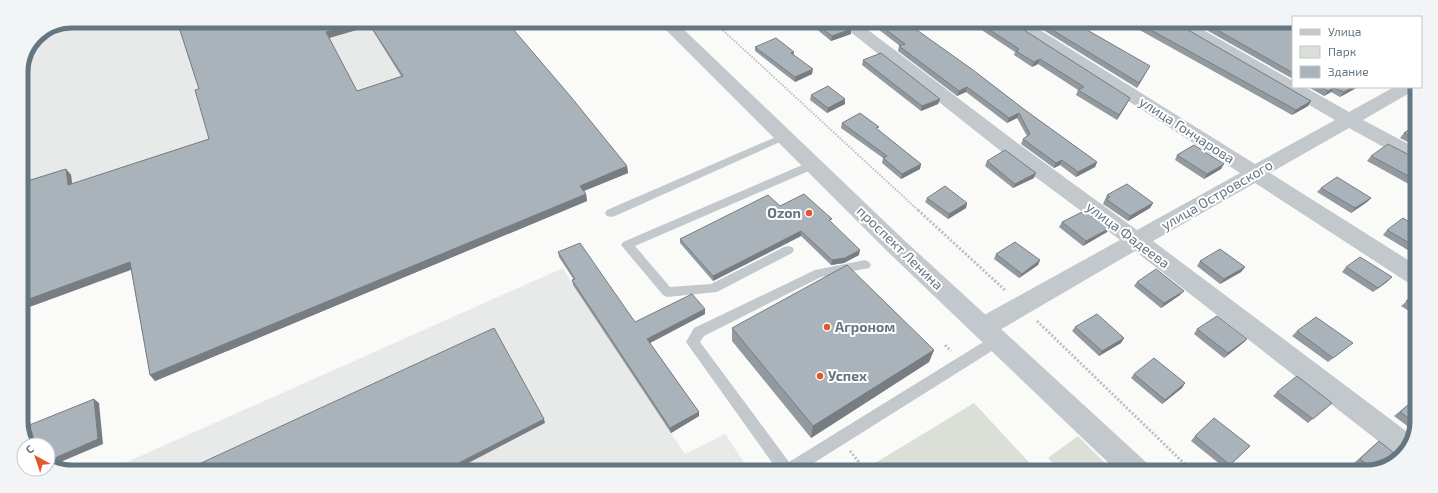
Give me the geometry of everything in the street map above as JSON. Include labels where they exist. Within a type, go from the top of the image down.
[{"type":"street","name":"проспект Ленина","points":[[672,28],[814,164],[896,246],[1130,465]]},
{"type":"street","name":"улица Фадеева","points":[[855,28],[1009,147],[1137,240],[1403,445]]},
{"type":"street","name":"улица Гончарова","points":[[1026,28],[1410,272]]},
{"type":"street","points":[[1188,28],[1292,87]]},
{"type":"street","points":[[1293,88],[1410,153]]},
{"type":"street","name":"улица Островского","points":[[991,334],[1021,306],[1405,88]]},
{"type":"lane","points":[[611,213],[785,136]]},
{"type":"lane","points":[[788,250],[713,289],[667,292],[627,245],[814,164]]},
{"type":"lane","points":[[783,465],[693,342],[699,332],[819,272],[865,265]]},
{"type":"lane","points":[[798,465],[822,451],[991,334]]},
{"type":"path","points":[[720,28],[1021,306],[1186,465]]},
{"type":"path","points":[[839,439],[861,465]]},
{"type":"shaded area","points":[[72,28],[508,28],[628,173],[581,192],[587,201],[155,381],[135,268],[28,307],[28,72],[31,55],[35,47],[47,35],[55,31]]},
{"type":"shaded area","points":[[563,268],[685,454],[725,434],[746,465],[120,465]]},
{"type":"green space","points":[[974,403],[1031,465],[872,465]]},
{"type":"green space","points":[[1078,436],[1107,465],[1055,465],[1048,458]]},
{"type":"building","points":[[179,28],[340,28],[326,32],[357,91],[403,76],[372,28],[512,28],[627,166],[580,186],[586,194],[150,375],[130,262],[28,299],[28,181],[66,169],[68,185],[209,139],[195,90],[199,89]]},
{"type":"building","points":[[822,28],[851,29],[832,36]]},
{"type":"building","points":[[884,28],[914,28],[1097,162],[1078,172],[1062,160],[1056,163],[1023,139],[1030,134],[1019,113],[1009,118],[967,87],[959,91],[899,46],[905,44]]},
{"type":"building","points":[[987,28],[1021,28],[1130,98],[1119,115],[1078,90],[1084,87],[1040,59],[1034,62],[1016,51],[1019,49]]},
{"type":"building","points":[[1049,28],[1084,28],[1150,66],[1139,83]]},
{"type":"building","points":[[1147,28],[1185,28],[1311,101],[1296,110]]},
{"type":"building","points":[[1214,28],[1292,28],[1292,72]]},
{"type":"building","points":[[776,38],[794,52],[791,53],[813,69],[795,77],[755,47]]},
{"type":"building","points":[[881,53],[940,99],[922,106],[863,60]]},
{"type":"building","points":[[828,86],[845,99],[828,108],[811,95]]},
{"type":"building","points":[[1322,88],[1334,88],[1328,91]]},
{"type":"building","points":[[1334,88],[1351,88],[1344,92]]},
{"type":"building","points":[[860,113],[879,127],[876,128],[921,164],[902,174],[883,158],[887,156],[842,123]]},
{"type":"building","points":[[1410,129],[1410,136],[1404,133]]},
{"type":"building","points":[[1388,144],[1410,155],[1410,177],[1371,156]]},
{"type":"building","points":[[1194,145],[1224,164],[1207,174],[1177,155]]},
{"type":"building","points":[[1005,150],[1036,173],[1015,184],[987,161]]},
{"type":"building","points":[[1337,177],[1371,198],[1355,208],[1321,188]]},
{"type":"building","points":[[1127,184],[1153,203],[1130,216],[1106,199],[1110,197],[1107,195]]},
{"type":"building","points":[[945,186],[967,203],[949,214],[927,198]]},
{"type":"building","points":[[804,194],[832,219],[829,220],[860,250],[845,258],[832,260],[801,231],[713,276],[680,239],[768,195],[780,206]]},
{"type":"building","points":[[1086,210],[1110,228],[1086,241],[1062,222]]},
{"type":"building","points":[[1403,218],[1410,222],[1410,243],[1387,230]]},
{"type":"building","points":[[1015,242],[1040,260],[1022,274],[996,254]]},
{"type":"building","points":[[580,243],[635,322],[692,294],[705,309],[647,339],[699,412],[670,428],[572,280],[575,279],[558,252]]},
{"type":"building","points":[[1220,249],[1245,267],[1224,279],[1200,261]]},
{"type":"building","points":[[1360,257],[1392,277],[1378,288],[1346,267]]},
{"type":"building","points":[[847,265],[934,350],[813,426],[732,328]]},
{"type":"building","points":[[1156,269],[1184,291],[1164,303],[1137,282]]},
{"type":"building","points":[[1410,298],[1410,304],[1406,301]]},
{"type":"building","points":[[1097,314],[1124,338],[1102,351],[1075,327]]},
{"type":"building","points":[[1217,316],[1247,339],[1228,353],[1197,329]]},
{"type":"building","points":[[1316,317],[1353,343],[1333,358],[1297,331]]},
{"type":"building","points":[[494,328],[544,419],[455,465],[197,465]]},
{"type":"building","points":[[1154,358],[1185,383],[1165,400],[1134,374]]},
{"type":"building","points":[[1297,376],[1332,403],[1313,419],[1277,392]]},
{"type":"building","points":[[94,399],[98,439],[56,457],[56,437],[31,437],[28,425]]},
{"type":"building","points":[[1410,403],[1410,419],[1400,412]]},
{"type":"building","points":[[1214,418],[1250,446],[1230,465],[1195,436]]},
{"type":"building","points":[[1379,441],[1395,454],[1380,463],[1372,465],[1368,465],[1360,459]]},
{"type":"place","name":"Ozon","points":[[809,213]]},
{"type":"place","name":"Агроном","points":[[827,327]]},
{"type":"place","name":"Успех","points":[[820,376]]}]
